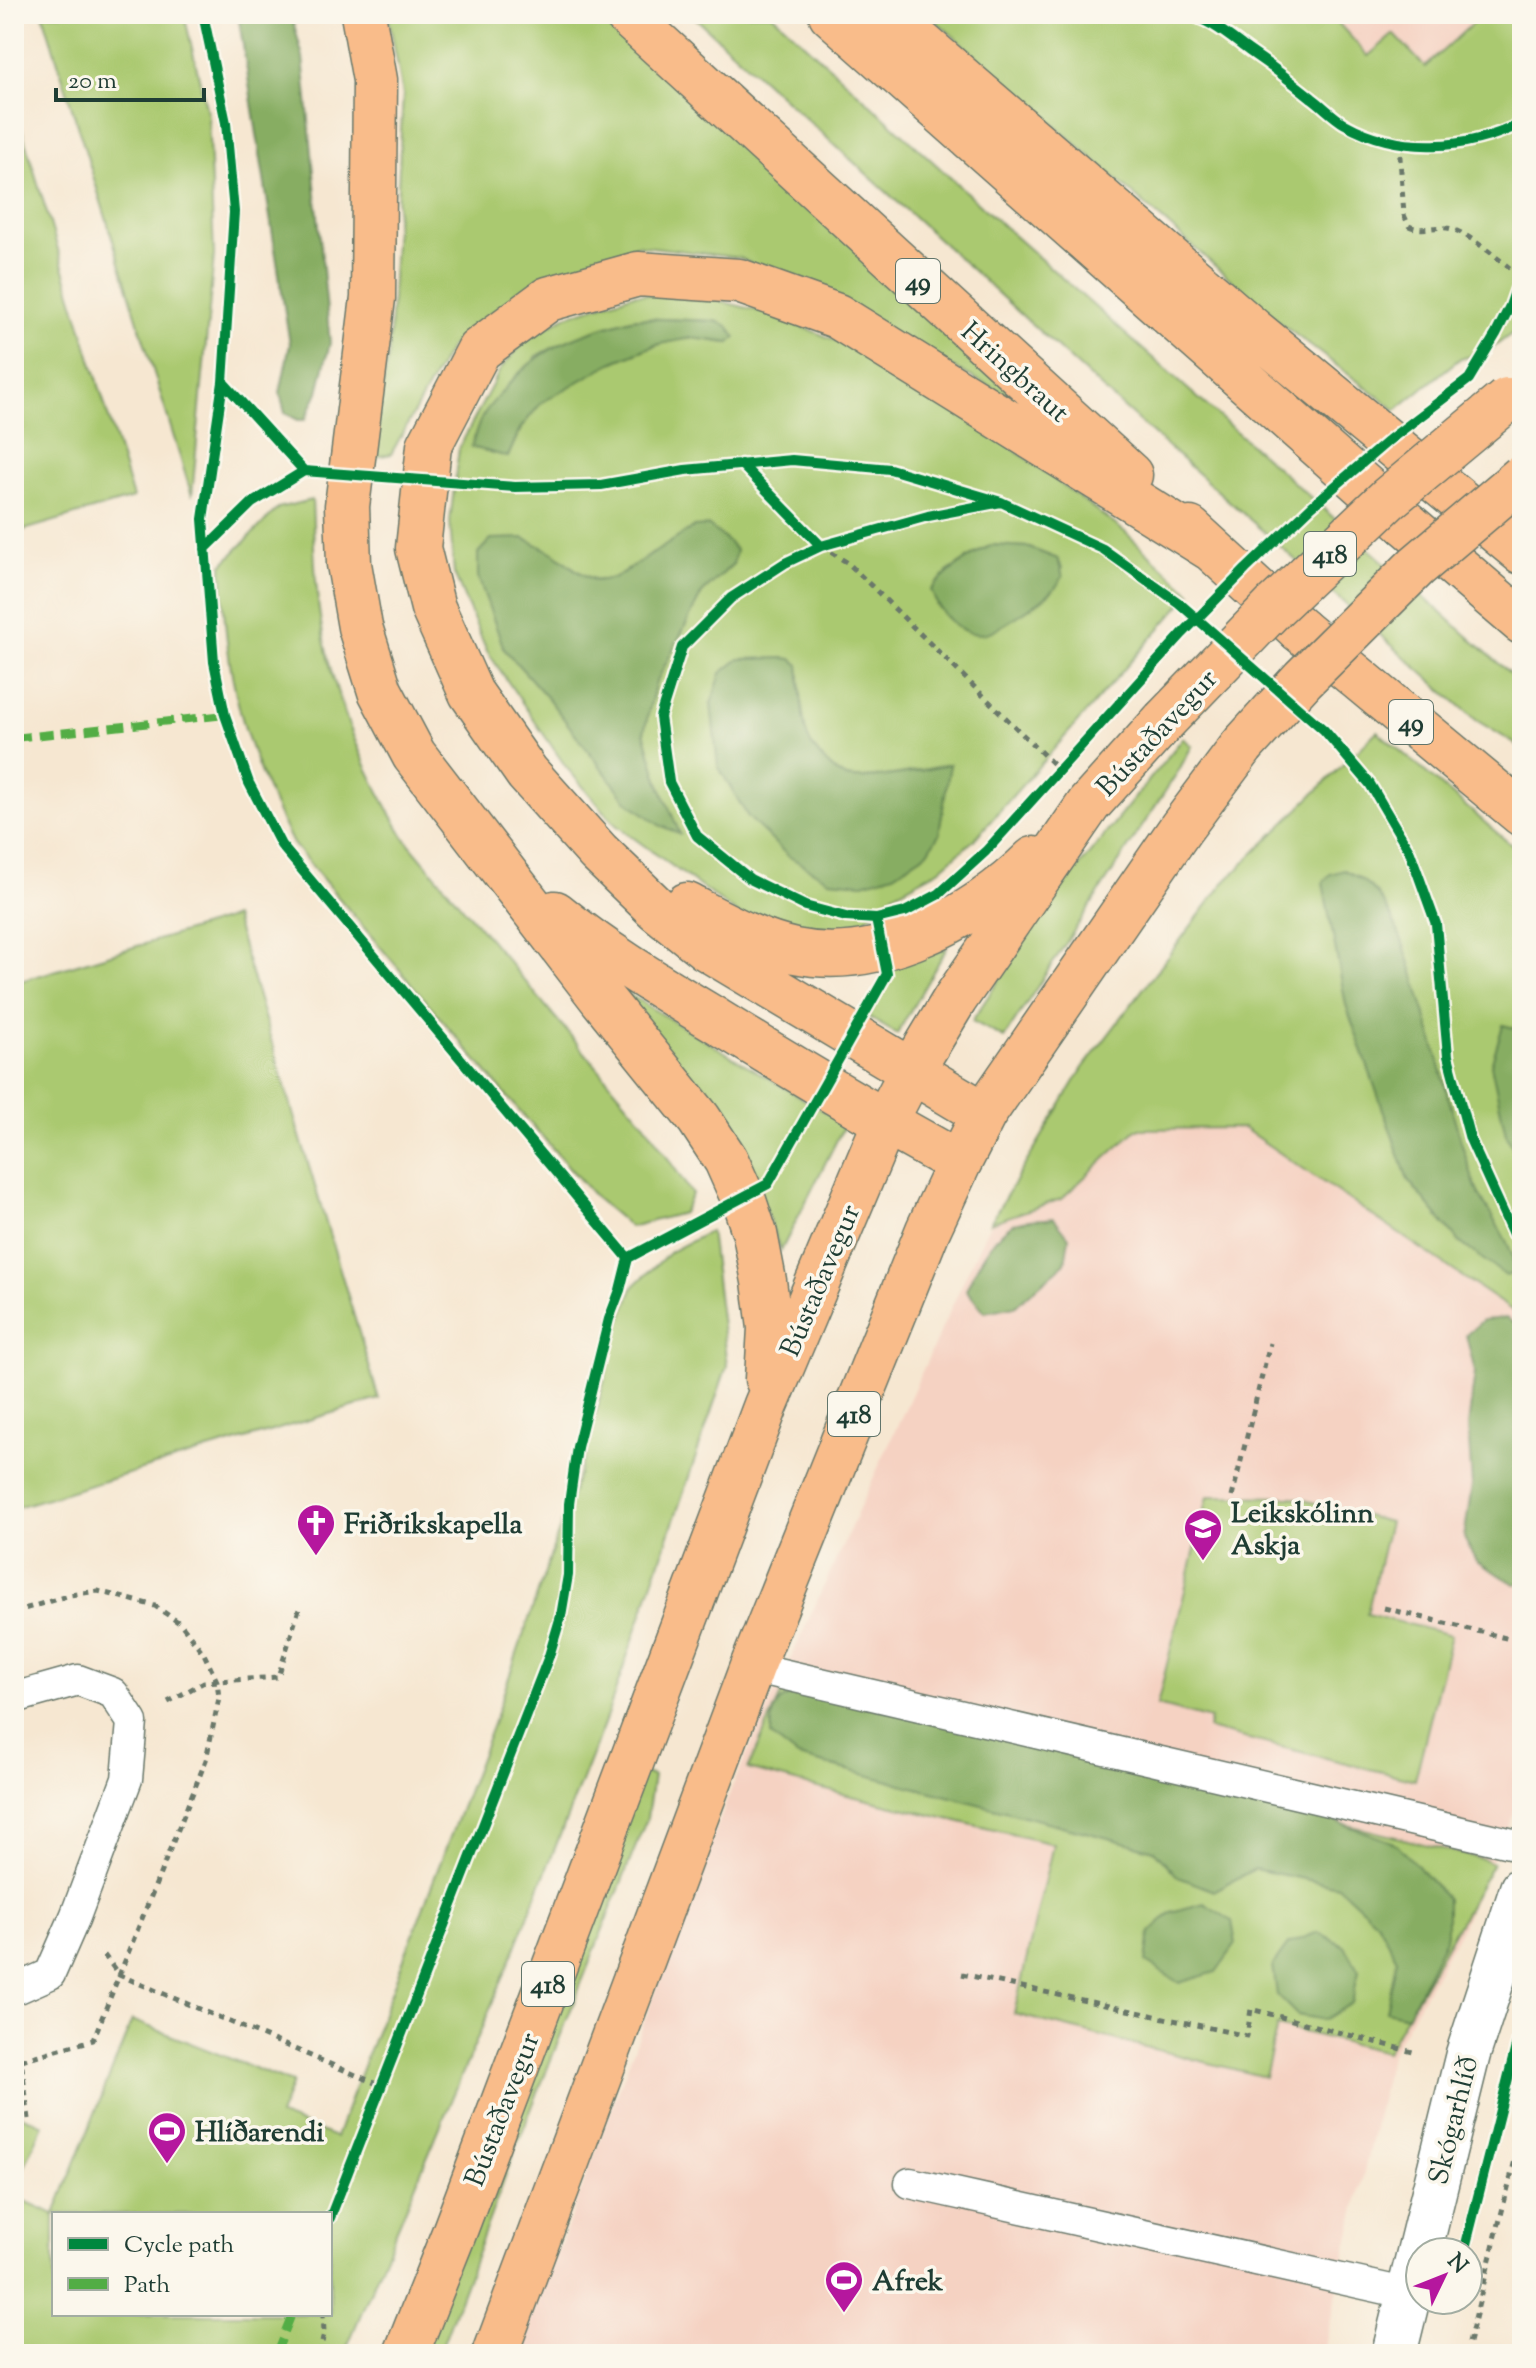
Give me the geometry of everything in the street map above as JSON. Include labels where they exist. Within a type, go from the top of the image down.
[{"type":"main road","points":[[363,14],[375,80],[373,298],[347,506],[352,580],[360,627],[380,691],[414,755],[699,1119],[726,1160],[755,1234],[764,1281],[770,1328],[766,1405]]},
{"type":"main road","name":"Hringbraut","points":[[626,14],[1300,630],[1522,814]]},
{"type":"main road","points":[[831,14],[1522,622]]},
{"type":"main road","points":[[887,14],[1254,331],[1522,552]]},
{"type":"main road","points":[[984,1114],[706,948],[657,909],[598,852],[527,773],[471,693],[433,608],[418,548],[429,446],[479,350],[548,299],[638,274],[739,281],[837,316],[1210,548]]},
{"type":"main road","name":"Bústaðavegur","points":[[406,2354],[766,1405],[885,1122],[911,1072],[955,999],[1089,804],[1275,606],[1389,498],[1514,394]]},
{"type":"main road","name":"418","points":[[495,2354],[752,1667],[928,1230],[984,1114],[1181,828],[1243,745],[1303,679],[1417,566],[1522,477]]},
{"type":"main road","points":[[598,852],[663,893],[743,934],[795,951],[836,954],[882,948],[918,937],[952,919],[1011,881],[1089,804]]},
{"type":"main road","points":[[507,873],[581,934],[642,975],[885,1122],[959,1163]]},
{"type":"street","name":"Skógarhlíð","points":[[1423,2236],[1468,2054],[1522,1889]]},
{"type":"street","name":"Skógarhlíð","points":[[1394,2354],[1404,2314]]},
{"type":"lane","points":[[752,1667],[1522,1846]]},
{"type":"lane","points":[[14,1698],[78,1680],[113,1693],[132,1722],[127,1779],[50,1974],[14,1990]]},
{"type":"lane","points":[[910,2183],[1404,2293]]},
{"type":"path","points":[[1399,143],[1404,215],[1409,226],[1422,230],[1447,228],[1460,233],[1521,277]]},
{"type":"path","points":[[821,546],[848,563],[1060,771]]},
{"type":"path","points":[[1232,1497],[1270,1343]]},
{"type":"path","points":[[1384,1608],[1522,1642]]},
{"type":"path","points":[[132,1722],[204,1682],[278,1677],[299,1609]]},
{"type":"path","points":[[75,1917],[119,1975],[382,2086]]},
{"type":"path","points":[[962,1974],[1247,2036],[1251,2009],[1413,2052]]},
{"type":"path","points":[[14,2043],[21,2060],[29,2119]]},
{"type":"path","points":[[1466,2354],[1522,2132]]},
{"type":"path","points":[[320,2354],[323,2316]]},
{"type":"shaded area","points":[[1235,14],[1522,14],[1393,111]]},
{"type":"shaded area","points":[[1243,1128],[1522,1317],[1522,1797],[1459,1932],[1390,2056],[1323,2354],[516,2354],[564,2236],[732,1787],[990,1223],[1061,1199],[1137,1129]]},
{"type":"green space","points":[[43,14],[184,14],[208,116],[214,255],[192,496]]},
{"type":"green space","points":[[238,14],[291,14],[303,57],[330,343],[318,392],[305,420],[285,413],[280,393],[290,344]]},
{"type":"green space","points":[[388,14],[595,14],[1038,411],[740,258],[636,245],[508,300],[451,346],[391,454],[370,458],[389,353],[403,94]]},
{"type":"green space","points":[[691,14],[772,14],[1002,225],[1522,684],[1522,748],[1476,720],[1115,400]]},
{"type":"green space","points":[[928,14],[1330,14],[1368,56],[1394,34],[1425,67],[1483,14],[1522,14],[1522,326],[1491,349],[1458,360],[1396,410],[1280,323]]},
{"type":"green space","points":[[14,104],[133,498],[14,533]]},
{"type":"green space","points":[[634,294],[704,297],[771,314],[862,351],[995,435],[1125,532],[1191,593],[974,840],[939,870],[892,895],[852,932],[797,932],[738,914],[616,825],[566,767],[487,651],[454,574],[450,521],[459,448],[501,368],[529,337],[567,316]],"holes":[[[635,318],[716,321],[729,343],[678,339],[637,352],[590,373],[540,404],[525,422],[508,456],[535,357],[596,330]],[[991,545],[1027,547],[1058,559],[1062,568],[1029,603],[1002,625],[973,633],[956,626],[936,605],[947,572]],[[554,553],[583,574],[604,580],[624,572],[653,553],[733,564],[702,593],[654,685],[644,732],[679,834],[504,649]],[[799,665],[806,735],[816,752],[838,773],[851,778],[879,777],[949,764],[939,834],[711,704]]]},
{"type":"green space","points":[[635,318],[716,321],[728,326],[736,337],[730,343],[691,338],[655,345],[611,363],[541,403],[520,429],[508,457],[471,447],[486,410],[530,363],[578,336]]},
{"type":"green space","points":[[312,500],[316,588],[325,647],[341,705],[377,787],[406,840],[645,1124],[692,1194],[683,1213],[630,1227],[596,1198],[293,844],[261,775],[240,709],[227,641],[222,565],[278,508]]},
{"type":"green space","points":[[709,526],[736,550],[733,564],[702,593],[655,685],[644,732],[659,783],[680,834],[659,825],[627,801],[546,696],[504,649],[478,577],[478,553],[491,539],[524,538],[554,553],[595,581],[615,578],[694,527]]},
{"type":"green space","points":[[992,545],[1027,547],[1058,559],[1063,577],[1046,596],[1000,627],[986,633],[967,632],[951,622],[931,590],[959,564]]},
{"type":"green space","points":[[739,659],[792,659],[799,665],[808,738],[824,761],[841,775],[882,777],[950,764],[939,834],[928,852],[894,874],[863,883],[829,880],[788,856],[748,817],[718,766],[711,704],[721,673]]},
{"type":"green space","points":[[1377,731],[1522,854],[1522,1317],[1243,1128],[1137,1129],[1061,1199],[990,1223],[1083,1068],[1223,884]]},
{"type":"green space","points":[[1183,738],[1192,746],[1179,770],[1004,1038],[972,1021],[1048,905]]},
{"type":"green space","points":[[1344,870],[1374,891],[1398,931],[1475,1185],[1506,1240],[1514,1273],[1506,1276],[1459,1242],[1408,1180],[1346,1005],[1323,883],[1330,874]]},
{"type":"green space","points":[[234,917],[379,1399],[14,1508],[14,983]]},
{"type":"green space","points":[[947,948],[897,1034],[868,1017],[893,967]]},
{"type":"green space","points":[[618,988],[845,1124],[781,1251],[750,1171]]},
{"type":"green space","points":[[1503,1025],[1522,1030],[1522,1166],[1506,1134],[1491,1065]]},
{"type":"green space","points":[[1054,1218],[1069,1237],[1065,1263],[1015,1306],[985,1312],[966,1290],[992,1243],[1015,1223]]},
{"type":"green space","points":[[710,1231],[727,1366],[604,1724],[513,1954],[344,2354],[14,2354],[14,2196],[52,2213],[52,2316],[332,2316],[332,2212],[56,2212],[132,2020],[292,2083],[279,2116],[336,2137],[493,1724],[585,1455],[619,1324],[634,1286],[670,1252]]},
{"type":"green space","points":[[1506,1318],[1522,1328],[1522,1584],[1515,1584],[1476,1561],[1464,1538],[1472,1486],[1468,1426],[1475,1372],[1466,1335],[1483,1320]]},
{"type":"green space","points":[[1208,1496],[1292,1497],[1389,1522],[1367,1614],[1451,1635],[1415,1780],[1208,1729],[1210,1719],[1157,1705]]},
{"type":"green space","points":[[786,1683],[1493,1863],[1386,2052],[1277,2026],[1265,2077],[1014,2014],[1053,1844],[748,1769]]},
{"type":"green space","points":[[805,1691],[1316,1814],[1397,1844],[1447,1899],[1447,1935],[1407,2016],[1386,2011],[1397,1959],[1377,1922],[1338,1886],[1254,1869],[1214,1891],[1178,1877],[1154,1850],[798,1757],[771,1736],[772,1726],[774,1711],[781,1700]]},
{"type":"green space","points":[[636,1770],[653,1776],[647,1818],[517,2145],[439,2354],[418,2354]]},
{"type":"green space","points":[[1204,1903],[1232,1921],[1236,1944],[1216,1972],[1179,1983],[1146,1962],[1150,1932],[1171,1912]]},
{"type":"green space","points":[[1318,1932],[1345,1946],[1359,1971],[1352,2003],[1324,2020],[1297,2015],[1277,1995],[1273,1965],[1288,1944]]},
{"type":"green space","points":[[14,2113],[43,2125],[14,2190]]},
{"type":"marked path","points":[[14,738],[225,715]]},
{"type":"marked path","points":[[276,2354],[291,2316]]},
{"type":"cycle path","points":[[203,14],[226,123],[234,212],[223,382],[203,519],[214,662],[225,715],[249,783],[281,845],[628,1258]]},
{"type":"cycle path","points":[[1185,14],[1218,28],[1341,121],[1366,134],[1389,141],[1434,145],[1479,139],[1522,123]]},
{"type":"cycle path","points":[[1001,502],[928,516],[821,546],[785,563],[731,598],[682,647],[660,717],[669,782],[697,836],[750,879],[805,906],[846,917],[876,919],[905,912],[939,894],[986,851],[1182,634],[1246,569],[1312,506],[1389,440],[1469,379],[1510,306],[1522,272]]},
{"type":"cycle path","points":[[205,549],[252,503],[304,471],[223,382]]},
{"type":"cycle path","points":[[304,471],[515,487],[601,485],[685,470],[792,460],[890,469],[1001,502],[1103,549],[1179,603],[1324,730],[1370,784],[1410,852],[1436,924],[1448,1056],[1470,1139],[1513,1234],[1522,1243]]},
{"type":"cycle path","points":[[741,464],[821,546]]},
{"type":"cycle path","points":[[332,2213],[549,1656],[561,1616],[568,1575],[569,1504],[577,1447],[609,1319],[628,1258],[768,1184],[887,974],[876,919]]},
{"type":"cycle path","points":[[1468,2236],[1522,2023]]},
{"type":"place","name":"Friðrikskapella","points":[[316,1557]]},
{"type":"place","name":"Leikskólinn Askja","points":[[1203,1562]]},
{"type":"place","name":"Hlíðarendi","points":[[167,2165]]},
{"type":"place","name":"Afrek","points":[[844,2314]]}]
